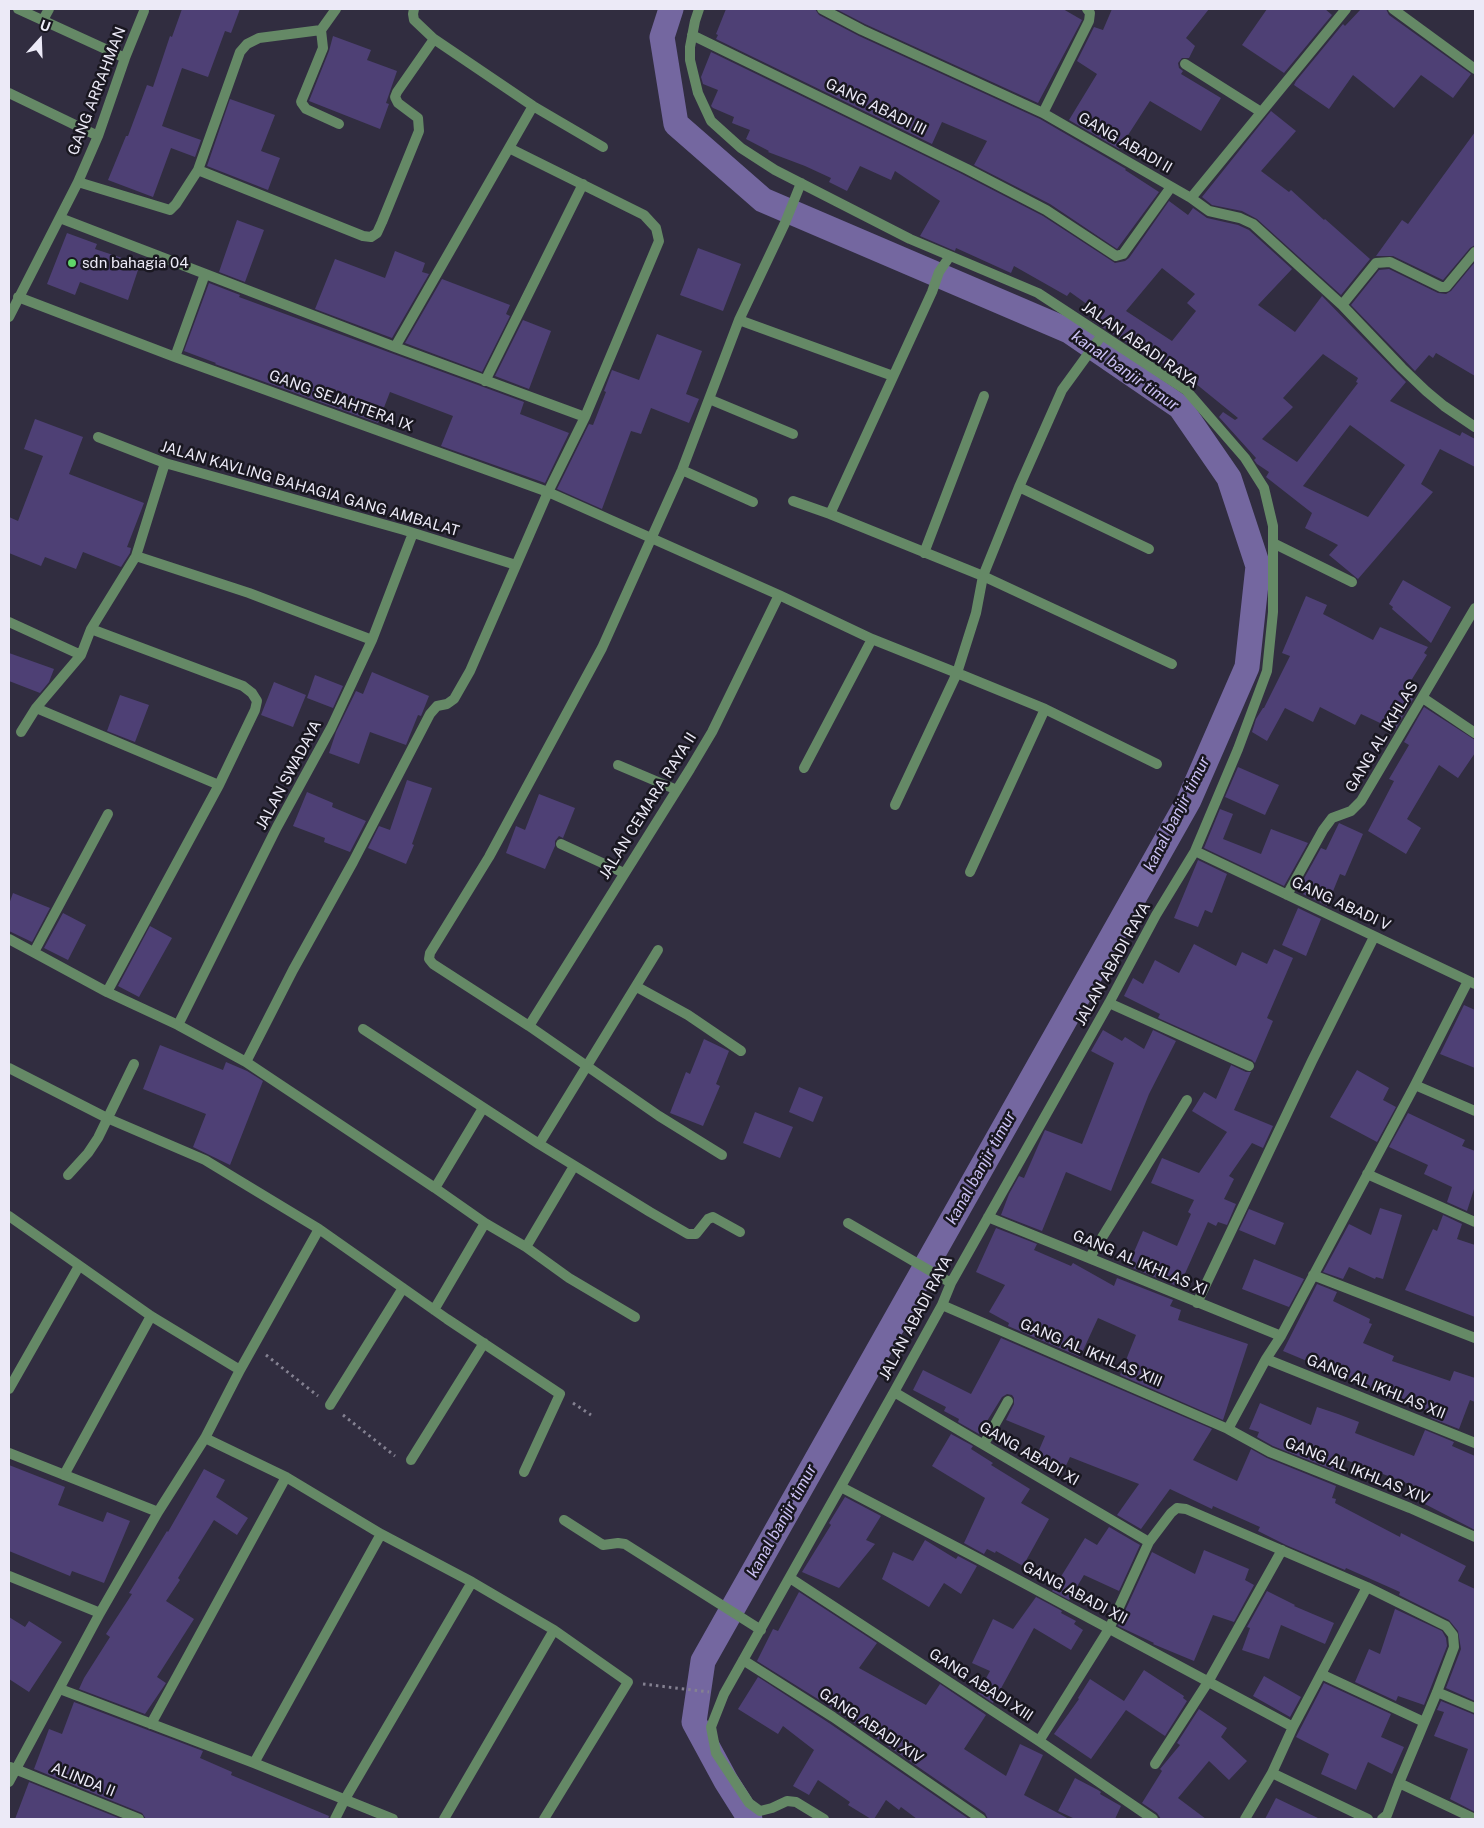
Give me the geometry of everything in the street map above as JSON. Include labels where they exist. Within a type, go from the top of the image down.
[{"type":"street","points":[[18,9],[125,58]]},
{"type":"street","points":[[43,20],[49,9]]},
{"type":"street","points":[[336,9],[321,30],[323,48],[301,102],[306,109],[339,124]]},
{"type":"street","points":[[414,9],[414,20],[434,39],[533,106],[603,147]]},
{"type":"street","name":"JALAN ABADI RAYA","points":[[699,9],[692,35],[690,60],[698,93],[711,120],[741,148],[775,170],[910,239],[1038,293],[1186,390],[1245,458],[1264,488],[1273,526],[1273,612],[1267,671],[1238,749],[1195,851],[1156,915],[1109,1004],[951,1283],[942,1305],[894,1392],[724,1694],[711,1728],[716,1754],[748,1804],[760,1811],[787,1801],[796,1802],[824,1819]]},
{"type":"street","name":"GANG ABADI II","points":[[822,9],[862,30],[1043,113],[1191,198],[1209,211],[1240,218],[1253,224],[1342,305],[1402,368],[1426,390],[1444,406],[1475,427]]},
{"type":"street","points":[[1043,113],[1090,21],[1090,13],[1087,9]]},
{"type":"street","points":[[1191,198],[1346,9]]},
{"type":"street","points":[[1394,9],[1475,69]]},
{"type":"street","name":"GANG ARRAHMAN","points":[[9,317],[78,182],[98,136],[125,58],[144,11]]},
{"type":"street","points":[[78,182],[170,210],[198,170],[240,52],[247,44],[259,38],[321,30]]},
{"type":"street","name":"GANG ABADI III","points":[[692,35],[879,125],[1046,210],[1113,255],[1119,256],[1123,254],[1171,187]]},
{"type":"street","points":[[198,170],[364,236],[371,237],[377,233],[382,222],[419,130],[418,118],[398,103],[397,92],[434,39]]},
{"type":"street","points":[[1185,64],[1261,112]]},
{"type":"street","points":[[9,93],[98,136]]},
{"type":"street","points":[[395,347],[533,106]]},
{"type":"street","points":[[246,1062],[430,714],[437,706],[447,704],[454,699],[470,671],[548,492],[585,417],[659,241],[656,228],[644,215],[509,148]]},
{"type":"street","points":[[722,1155],[659,1116],[529,1026],[433,964],[429,959],[430,953],[489,857],[598,656],[682,470],[739,320],[792,207],[801,183]]},
{"type":"street","points":[[485,381],[583,184]]},
{"type":"street","points":[[60,218],[395,347],[585,417]]},
{"type":"street","points":[[1342,305],[1376,263],[1390,262],[1441,287],[1446,287],[1475,252]]},
{"type":"street","points":[[830,514],[932,292],[939,272],[950,256]]},
{"type":"street","points":[[175,357],[205,274]]},
{"type":"street","name":"GANG SEJAHTERA IX","points":[[18,297],[175,357],[548,492],[779,595],[872,639],[1045,709],[1157,764]]},
{"type":"street","points":[[739,320],[893,376]]},
{"type":"street","points":[[895,805],[957,672],[976,614],[983,576],[1019,487],[1062,390],[1102,335]]},
{"type":"street","points":[[924,553],[984,396]]},
{"type":"street","points":[[709,399],[793,434]]},
{"type":"street","name":"JALAN KAVLING BAHAGIA GANG AMBALAT","points":[[98,437],[165,464],[413,533],[516,565]]},
{"type":"street","points":[[21,732],[36,708],[81,655],[92,630],[136,556],[165,464]]},
{"type":"street","points":[[682,470],[753,502]]},
{"type":"street","points":[[1019,487],[1149,550]]},
{"type":"street","points":[[793,501],[983,576],[1172,664]]},
{"type":"street","name":"JALAN SWADAYA","points":[[178,1025],[277,827],[331,728],[372,640],[413,533]]},
{"type":"street","points":[[1273,543],[1352,582]]},
{"type":"street","points":[[136,556],[249,593],[372,640]]},
{"type":"street","name":"JALAN CEMARA RAYA II","points":[[529,1026],[712,732],[779,595]]},
{"type":"street","name":"GANG AL IKHLAS","points":[[1287,895],[1323,830],[1332,818],[1351,811],[1361,801],[1473,620],[1475,608]]},
{"type":"street","points":[[9,622],[81,655]]},
{"type":"street","points":[[92,630],[243,686],[252,692],[257,701],[255,710],[219,785],[108,992]]},
{"type":"street","points":[[804,768],[872,639]]},
{"type":"street","points":[[1423,698],[1475,734]]},
{"type":"street","points":[[36,708],[219,785]]},
{"type":"street","points":[[970,872],[1045,709]]},
{"type":"street","points":[[618,765],[677,790]]},
{"type":"street","points":[[34,952],[108,814]]},
{"type":"street","points":[[561,844],[624,873]]},
{"type":"street","name":"GANG ABADI V","points":[[1195,851],[1471,982]]},
{"type":"street","points":[[1197,1303],[1312,1061],[1374,937]]},
{"type":"street","points":[[9,939],[108,992],[178,1025],[246,1062],[485,1223],[526,1247],[569,1278],[635,1316]]},
{"type":"street","points":[[539,1144],[658,950]]},
{"type":"street","points":[[1228,1429],[1266,1359],[1281,1336],[1471,982]]},
{"type":"street","points":[[637,986],[688,1015],[741,1051]]},
{"type":"street","points":[[1109,1004],[1249,1066]]},
{"type":"street","points":[[363,1029],[539,1144],[688,1234],[696,1234],[708,1219],[713,1218],[740,1232]]},
{"type":"street","points":[[68,1175],[88,1153],[134,1064]]},
{"type":"street","points":[[9,1068],[107,1118],[205,1160],[319,1229],[434,1310],[560,1394],[524,1472]]},
{"type":"street","points":[[1415,1085],[1475,1111]]},
{"type":"street","points":[[1090,1257],[1187,1100]]},
{"type":"street","points":[[435,1188],[483,1108]]},
{"type":"street","points":[[526,1247],[574,1166]]},
{"type":"street","points":[[1367,1174],[1475,1222]]},
{"type":"street","points":[[9,1216],[152,1316],[240,1370]]},
{"type":"street","name":"GANG AL IKHLAS XI","points":[[988,1218],[1090,1257],[1197,1303],[1281,1336]]},
{"type":"street","points":[[434,1310],[485,1223]]},
{"type":"street","points":[[848,1223],[951,1283]]},
{"type":"street","points":[[9,1782],[12,1768],[60,1689],[100,1613],[158,1512],[206,1438],[240,1370],[319,1229]]},
{"type":"street","points":[[9,1389],[78,1266]]},
{"type":"street","points":[[1313,1275],[1475,1338]]},
{"type":"street","points":[[330,1405],[403,1288]]},
{"type":"street","name":"GANG AL IKHLAS XIII","points":[[942,1305],[1228,1429]]},
{"type":"street","points":[[64,1475],[152,1316]]},
{"type":"street","points":[[411,1460],[484,1343]]},
{"type":"street","name":"GANG AL IKHLAS XII","points":[[1266,1359],[1475,1443]]},
{"type":"street","name":"GANG ABADI XI","points":[[894,1392],[1149,1542]]},
{"type":"street","points":[[984,1444],[1008,1401]]},
{"type":"street","name":"GANG AL IKHLAS XIV","points":[[1228,1429],[1270,1452],[1410,1508],[1475,1537]]},
{"type":"street","points":[[206,1438],[286,1477],[381,1534],[472,1582],[554,1630],[628,1682],[544,1819]]},
{"type":"street","points":[[9,1453],[158,1512]]},
{"type":"street","points":[[151,1724],[286,1477]]},
{"type":"street","name":"GANG ABADI XII","points":[[841,1487],[1293,1727]]},
{"type":"street","points":[[1039,1741],[1109,1629],[1149,1542],[1178,1508],[1186,1509],[1367,1587],[1446,1626],[1453,1635],[1454,1647],[1437,1692],[1387,1815],[1382,1819]]},
{"type":"street","points":[[564,1520],[603,1545],[625,1544],[761,1630]]},
{"type":"street","points":[[254,1763],[381,1534]]},
{"type":"street","points":[[1155,1764],[1208,1682],[1282,1550]]},
{"type":"street","points":[[9,1576],[100,1613]]},
{"type":"street","name":"GANG ABADI XIII","points":[[790,1578],[1039,1741],[1152,1819]]},
{"type":"street","points":[[335,1819],[472,1582]]},
{"type":"street","points":[[1244,1819],[1272,1773],[1293,1727],[1367,1587]]},
{"type":"street","points":[[444,1819],[554,1630]]},
{"type":"street","name":"GANG ABADI XIV","points":[[744,1660],[833,1717],[981,1819]]},
{"type":"street","points":[[1321,1674],[1424,1722]]},
{"type":"street","points":[[60,1689],[254,1763],[392,1819]]},
{"type":"street","points":[[1437,1692],[1475,1708]]},
{"type":"street","name":"ALINDA II","points":[[12,1768],[139,1819]]},
{"type":"street","points":[[1272,1773],[1368,1819]]},
{"type":"street","points":[[1399,1782],[1475,1819]]},
{"type":"path","points":[[663,1687],[713,1692]]},
{"type":"building","points":[[182,9],[240,9],[231,33],[225,31],[208,77],[182,68],[162,126],[201,140],[195,157],[171,148],[153,197],[108,180],[126,136],[128,136],[147,85],[153,87],[170,36],[172,37]]},
{"type":"building","points":[[726,9],[815,9],[819,15],[859,36],[1040,119],[1126,169],[1159,192],[1117,249],[1050,204],[974,165],[987,141],[942,122],[932,144],[716,39],[718,35],[716,34]]},
{"type":"building","points":[[836,9],[1063,9],[1082,20],[1038,103]]},
{"type":"building","points":[[1112,9],[1209,9],[1186,38],[1195,46],[1189,58],[1182,58],[1178,63],[1179,68],[1183,71],[1181,74],[1221,98],[1201,131],[1150,101],[1119,149],[1069,120],[1097,74],[1077,61],[1094,27],[1103,30]]},
{"type":"building","points":[[1267,9],[1325,9],[1332,15],[1284,73],[1242,45]]},
{"type":"building","points":[[1361,9],[1386,9],[1389,15],[1471,74],[1453,98],[1421,75],[1394,108],[1353,75],[1329,109],[1294,85],[1343,24],[1345,26]]},
{"type":"building","points":[[333,36],[371,50],[367,60],[397,71],[386,103],[389,104],[380,129],[309,101]]},
{"type":"building","points":[[711,52],[958,172],[1043,216],[1115,263],[1129,258],[1169,201],[1188,215],[1193,208],[1207,218],[1238,225],[1249,230],[1292,269],[1258,305],[1295,332],[1322,296],[1406,382],[1390,401],[1460,436],[1462,432],[1475,439],[1475,467],[1440,449],[1421,484],[1433,492],[1358,579],[1329,555],[1338,545],[1305,528],[1312,513],[1266,477],[1269,472],[1257,464],[1254,460],[1256,458],[1219,417],[1223,412],[1235,420],[1238,418],[1190,379],[1187,382],[1148,352],[1146,355],[1093,321],[1098,312],[1070,292],[1067,296],[1014,266],[1011,273],[956,248],[955,251],[920,236],[940,201],[895,171],[891,180],[860,166],[847,191],[829,182],[831,178],[768,152],[746,139],[750,130],[732,123],[734,117],[711,106],[718,90],[703,84],[701,77]],"holes":[[[1162,268],[1195,294],[1187,303],[1196,311],[1172,341],[1126,311]],[[1323,354],[1358,378],[1356,382],[1358,383],[1297,462],[1262,439],[1293,407],[1283,398]],[[1350,425],[1405,465],[1368,517],[1303,486]]]},
{"type":"building","points":[[230,99],[275,115],[261,151],[280,158],[268,190],[207,166]]},
{"type":"building","points":[[1271,111],[1296,131],[1261,171],[1289,192],[1291,190],[1370,259],[1341,295],[1257,219],[1242,211],[1212,205],[1202,197]]},
{"type":"building","points":[[1475,132],[1475,245],[1470,248],[1443,280],[1393,256],[1376,256],[1402,220],[1408,224]]},
{"type":"building","points":[[237,220],[264,230],[245,282],[219,272]]},
{"type":"building","points":[[67,233],[97,244],[95,249],[140,264],[128,300],[80,282],[75,295],[47,284]]},
{"type":"building","points":[[698,248],[741,264],[723,311],[680,295]]},
{"type":"building","points":[[395,251],[425,263],[422,272],[429,274],[392,338],[315,309],[335,259],[385,278]]},
{"type":"building","points":[[1475,262],[1475,376],[1436,353],[1433,358],[1429,355],[1415,371],[1351,305],[1379,270],[1389,269],[1438,293],[1446,294],[1451,291]]},
{"type":"building","points":[[442,279],[510,305],[506,314],[510,316],[482,372],[405,343]]},
{"type":"building","points":[[209,283],[240,295],[239,297],[524,402],[520,414],[569,433],[545,483],[441,446],[453,416],[390,392],[378,423],[184,351]]},
{"type":"building","points":[[523,320],[551,331],[529,389],[495,376]]},
{"type":"building","points":[[657,334],[702,351],[686,394],[699,399],[689,423],[651,408],[641,434],[631,431],[602,509],[557,489],[589,424],[593,425],[606,392],[604,391],[612,370],[639,380]]},
{"type":"building","points":[[35,419],[83,437],[69,474],[144,503],[127,547],[131,548],[130,553],[121,567],[83,552],[76,569],[45,557],[41,566],[9,553],[9,517],[18,521],[43,456],[24,449]]},
{"type":"building","points":[[1403,580],[1451,607],[1431,643],[1392,609],[1393,607],[1389,604]]},
{"type":"building","points":[[1306,596],[1327,605],[1323,614],[1373,640],[1380,627],[1428,647],[1424,653],[1427,655],[1404,692],[1413,699],[1395,730],[1361,714],[1355,725],[1320,707],[1313,722],[1285,708],[1267,741],[1252,732],[1256,719],[1264,708],[1290,656],[1282,653]]},
{"type":"building","points":[[9,653],[54,669],[49,682],[40,693],[9,681]]},
{"type":"building","points":[[372,672],[429,696],[421,716],[418,715],[406,745],[370,732],[359,764],[329,753],[336,732],[356,691],[363,694]]},
{"type":"building","points":[[315,675],[343,686],[333,708],[307,698]]},
{"type":"building","points":[[274,682],[306,695],[293,727],[261,715]]},
{"type":"building","points":[[120,695],[149,705],[135,742],[107,731]]},
{"type":"building","points":[[1424,707],[1475,740],[1475,753],[1458,778],[1439,765],[1407,819],[1421,828],[1406,854],[1368,831],[1394,781],[1389,779],[1409,745],[1404,742]]},
{"type":"building","points":[[1238,767],[1279,785],[1265,815],[1225,797]]},
{"type":"building","points":[[407,780],[432,788],[406,864],[368,848],[379,826],[390,830]]},
{"type":"building","points":[[307,792],[333,803],[332,807],[366,821],[350,852],[324,842],[325,838],[293,826]]},
{"type":"building","points":[[539,794],[575,808],[563,838],[559,836],[555,841],[555,846],[545,869],[506,853],[516,826],[525,830]]},
{"type":"building","points":[[1220,809],[1233,814],[1223,839],[1261,854],[1271,829],[1308,843],[1284,886],[1204,848]]},
{"type":"building","points":[[1339,823],[1363,834],[1345,876],[1340,874],[1327,906],[1297,891],[1321,848],[1326,850]]},
{"type":"building","points":[[1198,860],[1227,874],[1212,913],[1205,910],[1198,927],[1174,918]]},
{"type":"building","points":[[13,893],[50,908],[32,942],[9,931],[9,904]]},
{"type":"building","points":[[1298,908],[1321,919],[1306,956],[1282,945]]},
{"type":"building","points":[[63,913],[86,925],[68,960],[44,948]]},
{"type":"building","points":[[150,926],[172,938],[139,997],[118,986]]},
{"type":"building","points":[[1194,944],[1236,966],[1242,952],[1267,964],[1274,949],[1293,958],[1267,1018],[1273,1021],[1255,1063],[1158,1018],[1160,1014],[1124,996],[1133,978],[1143,984],[1155,960],[1179,973]]},
{"type":"building","points":[[1464,1005],[1475,1010],[1475,1068],[1440,1054]]},
{"type":"building","points":[[1103,1030],[1122,1041],[1125,1037],[1144,1049],[1153,1030],[1176,1041],[1149,1094],[1111,1191],[1066,1172],[1042,1231],[1001,1215],[1009,1194],[1019,1176],[1024,1178],[1045,1130],[1082,1144],[1114,1063],[1091,1051]]},
{"type":"building","points":[[704,1039],[729,1051],[716,1084],[720,1086],[703,1126],[670,1113],[686,1072],[690,1074]]},
{"type":"building","points":[[160,1045],[223,1070],[226,1062],[247,1071],[263,1081],[230,1165],[193,1147],[206,1114],[143,1089]]},
{"type":"building","points":[[1231,1065],[1246,1072],[1251,1072],[1234,1110],[1273,1126],[1263,1148],[1252,1143],[1229,1176],[1234,1179],[1224,1199],[1236,1204],[1227,1225],[1218,1222],[1216,1226],[1208,1222],[1179,1287],[1128,1266],[1143,1231],[1177,1246],[1191,1214],[1188,1212],[1194,1200],[1151,1183],[1162,1158],[1199,1173],[1227,1132],[1192,1111],[1204,1092],[1216,1099]]},
{"type":"building","points":[[1357,1070],[1389,1088],[1383,1100],[1396,1107],[1377,1142],[1330,1117]]},
{"type":"building","points":[[799,1087],[823,1097],[813,1122],[789,1112]]},
{"type":"building","points":[[755,1112],[793,1127],[780,1158],[743,1143]]},
{"type":"building","points":[[1408,1113],[1465,1140],[1462,1146],[1475,1151],[1475,1186],[1467,1211],[1447,1202],[1452,1187],[1424,1174],[1428,1165],[1389,1147]]},
{"type":"building","points":[[1380,1208],[1402,1215],[1383,1279],[1376,1277],[1375,1279],[1349,1267],[1343,1279],[1323,1272],[1349,1224],[1371,1235]]},
{"type":"building","points":[[1249,1209],[1284,1223],[1275,1245],[1239,1230]]},
{"type":"building","points":[[1443,1215],[1462,1224],[1457,1239],[1475,1245],[1475,1317],[1405,1290],[1433,1229],[1437,1231]]},
{"type":"building","points":[[996,1228],[1037,1244],[1034,1250],[1071,1266],[1073,1263],[1114,1286],[1117,1278],[1173,1300],[1170,1306],[1181,1310],[1178,1320],[1248,1344],[1223,1420],[1120,1375],[1136,1335],[1098,1318],[1080,1357],[1008,1326],[1009,1323],[989,1312],[1005,1285],[976,1272]]},
{"type":"building","points":[[1254,1259],[1304,1279],[1289,1307],[1242,1289]]},
{"type":"building","points":[[1317,1284],[1337,1292],[1333,1301],[1370,1319],[1369,1323],[1372,1324],[1363,1343],[1394,1356],[1392,1361],[1450,1381],[1454,1371],[1475,1378],[1475,1402],[1470,1400],[1459,1429],[1431,1418],[1433,1413],[1385,1396],[1386,1394],[1283,1351]]},
{"type":"building","points":[[1001,1338],[1212,1429],[1193,1460],[1237,1481],[1251,1449],[1267,1458],[1336,1486],[1332,1498],[1336,1499],[1335,1503],[1400,1537],[1401,1533],[1466,1566],[1458,1581],[1475,1589],[1475,1701],[1446,1688],[1461,1649],[1458,1631],[1449,1620],[1399,1595],[1400,1592],[1346,1568],[1345,1570],[1286,1545],[1258,1531],[1260,1527],[1213,1506],[1212,1509],[1170,1489],[1141,1529],[1117,1515],[1139,1484],[1070,1457],[1062,1474],[1034,1462],[1045,1436],[1006,1420],[1014,1404],[1012,1395],[1007,1394],[1002,1397],[979,1434],[958,1422],[959,1419],[944,1411],[946,1407],[913,1390],[923,1370],[971,1394]]},
{"type":"building","points":[[1260,1403],[1311,1425],[1317,1407],[1338,1414],[1359,1422],[1355,1433],[1414,1456],[1425,1430],[1454,1442],[1452,1446],[1475,1456],[1475,1530],[1421,1502],[1425,1490],[1346,1460],[1341,1473],[1273,1446],[1257,1437],[1259,1432],[1249,1429]]},
{"type":"building","points":[[951,1434],[973,1446],[971,1449],[993,1463],[991,1465],[1030,1489],[1021,1503],[1049,1519],[1023,1566],[996,1551],[995,1553],[987,1549],[984,1554],[964,1543],[985,1498],[932,1466]]},
{"type":"building","points":[[9,1465],[65,1487],[58,1505],[103,1522],[107,1512],[130,1521],[104,1583],[72,1571],[70,1576],[9,1551]]},
{"type":"building","points":[[204,1469],[225,1480],[216,1497],[248,1518],[237,1535],[214,1520],[166,1601],[194,1619],[157,1677],[166,1683],[145,1714],[79,1689],[110,1637],[106,1634],[132,1594],[129,1593],[168,1532]]},
{"type":"building","points":[[845,1497],[881,1516],[866,1540],[875,1544],[839,1588],[802,1572],[831,1525],[829,1523]]},
{"type":"building","points":[[1109,1527],[1140,1545],[1119,1591],[1084,1575],[1069,1600],[1052,1591],[1085,1538],[1097,1545]]},
{"type":"building","points":[[925,1540],[956,1559],[958,1556],[977,1566],[961,1594],[944,1583],[929,1607],[882,1579],[893,1552],[913,1561]]},
{"type":"building","points":[[1204,1550],[1249,1569],[1245,1580],[1254,1585],[1234,1622],[1213,1615],[1194,1661],[1153,1644],[1118,1626],[1152,1552],[1195,1574]]},
{"type":"building","points":[[1267,1591],[1294,1606],[1334,1623],[1325,1644],[1281,1625],[1269,1659],[1242,1650],[1250,1628],[1247,1627]]},
{"type":"building","points":[[799,1592],[877,1643],[859,1668],[926,1705],[940,1684],[986,1715],[964,1749],[1006,1776],[1020,1744],[1043,1755],[1024,1795],[1069,1819],[988,1819],[985,1813],[837,1711],[757,1661],[773,1629],[778,1631]]},
{"type":"building","points":[[1036,1597],[1062,1611],[1061,1613],[1076,1621],[1074,1624],[1083,1630],[1071,1650],[1034,1628],[993,1703],[978,1693],[990,1671],[972,1663],[993,1619],[1013,1629]]},
{"type":"building","points":[[1395,1609],[1442,1631],[1446,1638],[1447,1646],[1424,1705],[1398,1696],[1396,1701],[1355,1682],[1369,1649],[1380,1654]]},
{"type":"building","points":[[9,1617],[25,1627],[29,1621],[62,1642],[29,1692],[9,1679]]},
{"type":"building","points":[[1144,1670],[1184,1696],[1183,1698],[1187,1701],[1165,1736],[1126,1710],[1091,1759],[1054,1734],[1079,1699],[1090,1679],[1124,1701]]},
{"type":"building","points":[[1264,1676],[1301,1697],[1290,1717],[1253,1696]]},
{"type":"building","points":[[758,1677],[969,1819],[917,1819],[901,1807],[899,1810],[886,1800],[874,1819],[871,1819],[848,1805],[850,1802],[818,1780],[809,1795],[793,1786],[814,1750],[783,1726],[778,1734],[738,1709]]},
{"type":"building","points":[[1324,1683],[1391,1714],[1381,1737],[1404,1747],[1392,1774],[1368,1762],[1356,1790],[1321,1774],[1329,1754],[1296,1737]]},
{"type":"building","points":[[1441,1701],[1475,1715],[1475,1812],[1450,1799],[1468,1749],[1434,1736],[1444,1712],[1437,1710]]},
{"type":"building","points":[[74,1702],[203,1751],[200,1758],[232,1772],[231,1775],[329,1816],[328,1819],[146,1819],[142,1813],[34,1769],[49,1729],[62,1734]]},
{"type":"building","points":[[1199,1709],[1227,1728],[1221,1737],[1247,1761],[1229,1780],[1209,1761],[1178,1798],[1206,1819],[1161,1819],[1157,1813],[1142,1803],[1162,1771],[1160,1769],[1180,1745],[1177,1743]]},
{"type":"building","points":[[1075,1778],[1098,1790],[1101,1792],[1100,1794],[1121,1806],[1115,1819],[1075,1819],[1058,1811]]},
{"type":"building","points":[[29,1782],[121,1819],[15,1819]]},
{"type":"building","points":[[1276,1798],[1320,1819],[1265,1819]]},
{"type":"waterway","name":"kanal banjir timur","points":[[671,9],[662,37],[676,124],[763,200],[1069,331],[1180,407],[1229,478],[1258,566],[1247,667],[1189,800],[703,1661],[694,1722],[726,1781],[750,1819]]},
{"type":"place","name":"sdn bahagia 04","points":[[72,263]]}]
